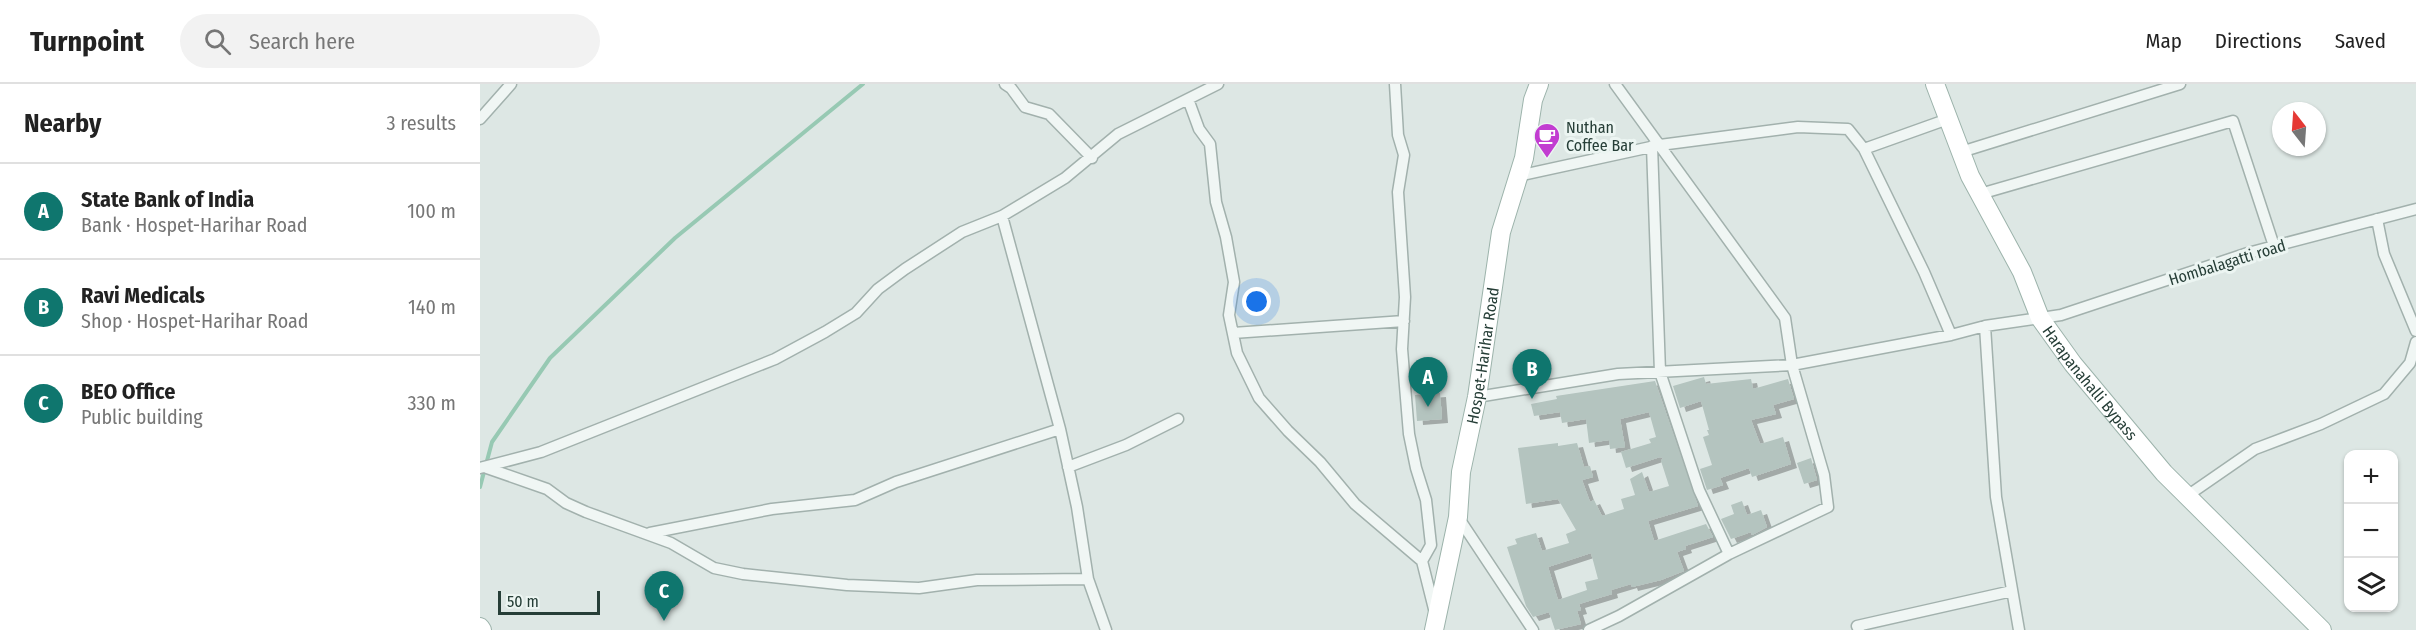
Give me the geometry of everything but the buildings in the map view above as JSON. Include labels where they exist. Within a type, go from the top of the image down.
[{"type":"main road","name":"Hospet-Harihar Road","points":[[1435,624],[1458,517],[1461,472],[1477,397],[1501,232],[1524,158],[1533,100],[1539,84]]},
{"type":"main road","name":"Harapanahalli Bypass","points":[[1935,84],[1961,152],[1980,194],[2022,272],[2040,318],[2081,373],[2164,473],[2322,630]]},
{"type":"street","points":[[480,119],[511,84]]},
{"type":"street","points":[[1005,84],[1011,88],[1025,107],[1049,114],[1092,158]]},
{"type":"street","points":[[483,468],[541,453],[775,359],[856,313],[878,290],[905,269],[962,232],[1002,216],[1065,178],[1092,158],[1118,134],[1218,84]]},
{"type":"street","points":[[1395,84],[1398,135],[1404,155],[1398,192],[1404,321],[1402,349],[1409,434],[1426,500],[1431,545],[1422,561]]},
{"type":"street","points":[[1589,630],[1619,616],[1729,554],[1828,507],[1824,475],[1792,365],[1785,318],[1656,146],[1615,84]]},
{"type":"street","points":[[1961,152],[2180,84]]},
{"type":"street","points":[[1188,99],[1199,129],[1210,144],[1216,202],[1226,237],[1234,282],[1229,315],[1237,353],[1259,398],[1320,462],[1355,504],[1422,561],[1435,624]]},
{"type":"street","points":[[1864,149],[1948,119]]},
{"type":"street","points":[[1980,194],[2233,121],[2274,246]]},
{"type":"street","points":[[1518,176],[1656,146],[1798,127],[1848,129],[1864,149],[1924,272],[1951,335]]},
{"type":"street","points":[[1656,146],[1660,372],[1699,490],[1729,554]]},
{"type":"street","name":"Hombalagatti road","points":[[1477,397],[1618,374],[1792,365],[1951,335],[1985,326],[2061,315],[2274,246],[2416,209]]},
{"type":"street","points":[[1002,216],[1060,429],[1077,507],[1088,579],[1106,630]]},
{"type":"street","points":[[2377,219],[2384,254],[2416,332]]},
{"type":"street","points":[[1233,333],[1404,321]]},
{"type":"street","points":[[1985,326],[1996,497],[2019,630]]},
{"type":"street","points":[[2187,496],[2255,449],[2321,424],[2384,394],[2410,363],[2416,342]]},
{"type":"street","points":[[1068,467],[1126,445],[1178,419]]},
{"type":"street","points":[[648,533],[772,509],[855,500],[896,482],[1060,429]]},
{"type":"street","points":[[483,468],[547,489],[566,503],[671,543],[714,568],[847,585],[919,588],[977,580],[1088,579]]},
{"type":"street","points":[[1458,517],[1533,630]]},
{"type":"street","points":[[1859,630],[1857,627],[2012,591]]},
{"type":"waterway","points":[[480,487],[492,442],[550,358],[675,238],[863,84]]},
{"type":"place","name":"Nuthan Coffee Bar","points":[[1547,159]]},
{"type":"place","name":"Ravi Medicals","points":[[1532,399]]},
{"type":"place","name":"State Bank of India","points":[[1428,407]]},
{"type":"place","name":"BEO Office","points":[[664,621]]}]
